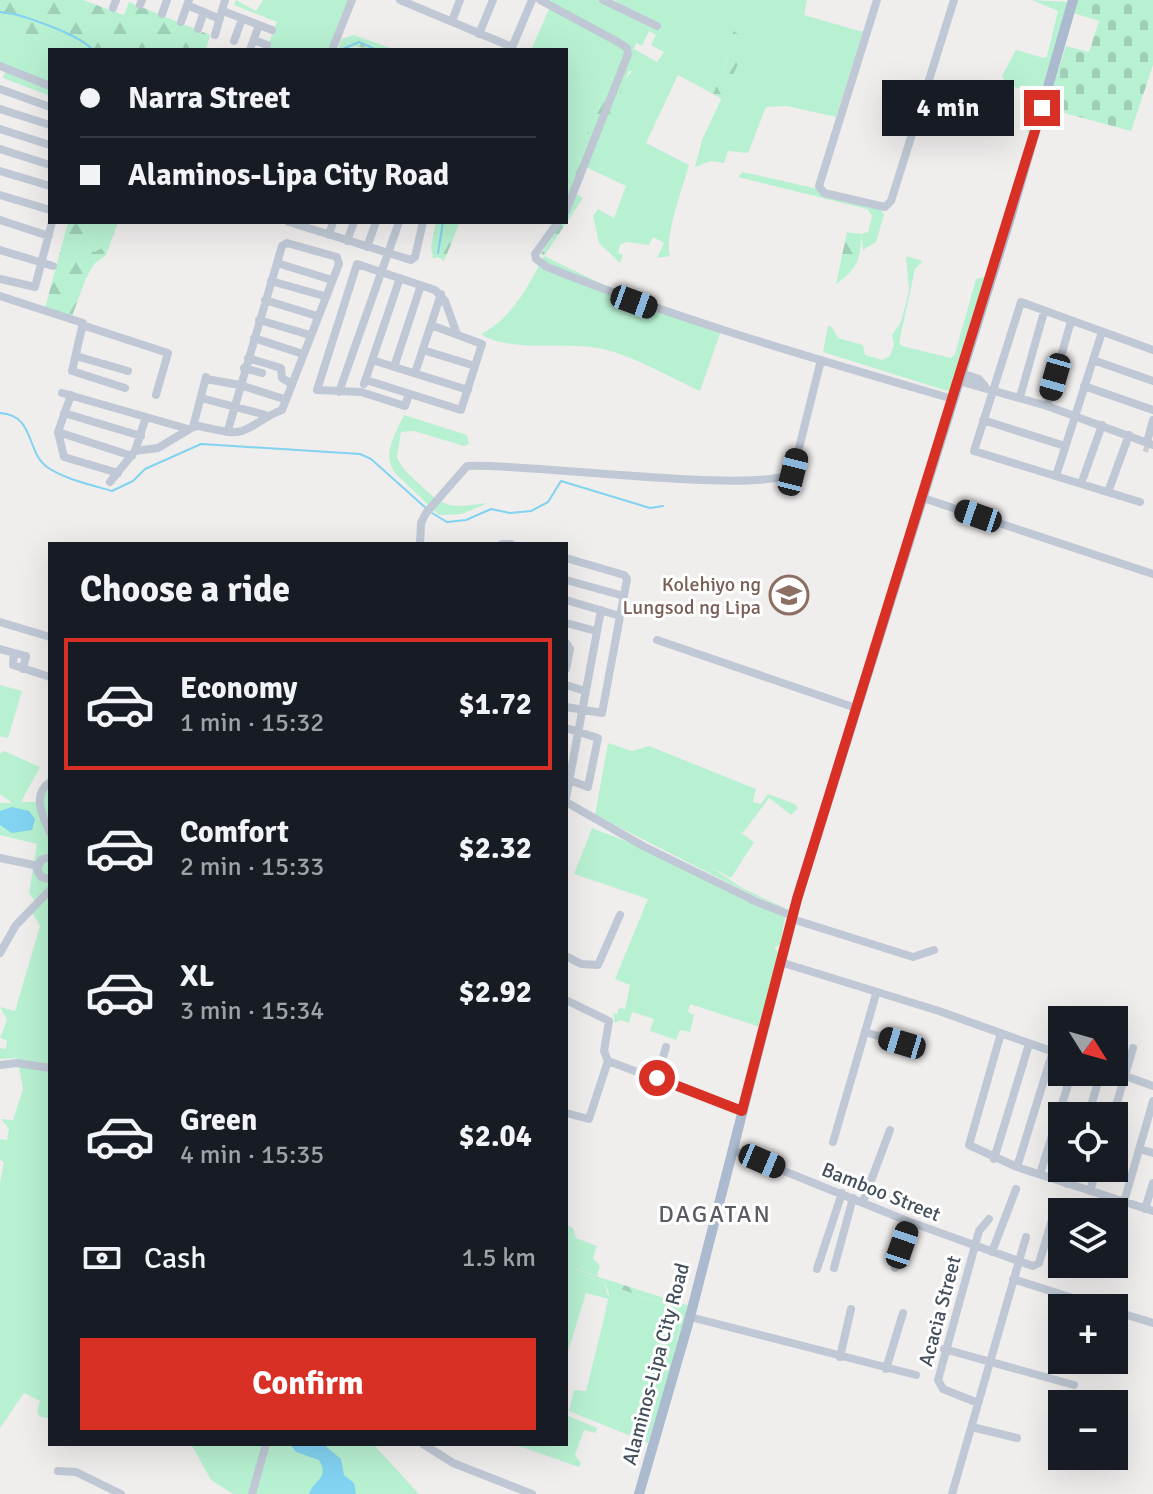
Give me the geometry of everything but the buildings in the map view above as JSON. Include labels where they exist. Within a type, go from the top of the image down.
[{"type":"main road","name":"Alaminos-Lipa City Road","points":[[639,1494],[690,1317],[792,917],[923,498],[1073,0]]},
{"type":"street","points":[[162,14],[167,0]]},
{"type":"street","points":[[215,35],[224,0]]},
{"type":"street","points":[[333,48],[352,0]]},
{"type":"street","points":[[400,0],[424,4],[452,21],[511,48],[532,0]]},
{"type":"street","points":[[452,21],[460,0]]},
{"type":"street","points":[[479,34],[493,0]]},
{"type":"street","points":[[540,0],[618,42],[627,48],[628,54],[568,200]]},
{"type":"street","points":[[603,0],[657,26]]},
{"type":"street","points":[[877,0],[819,186],[824,193],[885,207],[891,201],[954,0]]},
{"type":"street","points":[[181,22],[188,3],[204,12],[242,19],[272,30]]},
{"type":"street","points":[[198,29],[204,12]]},
{"type":"street","points":[[234,41],[242,19]]},
{"type":"street","points":[[259,25],[252,43],[267,45]]},
{"type":"street","points":[[0,66],[48,85]]},
{"type":"street","points":[[0,89],[48,106]]},
{"type":"street","points":[[0,109],[48,124]]},
{"type":"street","points":[[0,129],[48,144]]},
{"type":"street","points":[[0,149],[48,164]]},
{"type":"street","points":[[0,171],[48,185]]},
{"type":"street","points":[[0,195],[48,209]]},
{"type":"street","points":[[0,220],[49,236]]},
{"type":"street","points":[[0,279],[34,288],[52,224]]},
{"type":"street","points":[[330,256],[333,224]]},
{"type":"street","points":[[347,241],[353,224]]},
{"type":"street","points":[[367,247],[375,224]]},
{"type":"street","points":[[339,392],[398,224]]},
{"type":"street","points":[[310,225],[347,241],[414,259],[423,224]]},
{"type":"street","points":[[557,224],[535,254],[536,259],[547,267],[657,311],[707,322],[953,399]]},
{"type":"street","points":[[118,473],[64,457],[58,432],[66,394],[190,428],[241,432],[266,415],[282,410],[339,264],[337,257],[287,243],[282,246],[228,430]]},
{"type":"street","points":[[0,250],[53,266]]},
{"type":"street","points":[[277,263],[332,280]]},
{"type":"street","points":[[409,394],[405,406],[361,392],[319,392],[316,385],[357,264],[441,294],[457,334]]},
{"type":"street","points":[[361,392],[400,278]]},
{"type":"street","points":[[271,281],[324,296]]},
{"type":"street","points":[[394,367],[421,285]]},
{"type":"street","points":[[415,373],[441,294]]},
{"type":"street","points":[[0,296],[168,353],[156,395]]},
{"type":"street","points":[[265,300],[317,316]]},
{"type":"street","points":[[1140,502],[974,451],[988,387],[1021,302],[1153,350]]},
{"type":"street","points":[[1020,397],[1044,312]]},
{"type":"street","points":[[259,320],[310,335]]},
{"type":"street","points":[[1047,406],[1071,321]]},
{"type":"street","points":[[83,324],[73,373],[125,388]]},
{"type":"street","points":[[366,380],[461,410],[482,344],[431,325]]},
{"type":"street","points":[[1056,476],[1102,332]]},
{"type":"street","points":[[254,338],[303,354]]},
{"type":"street","points":[[423,350],[475,366]]},
{"type":"street","points":[[76,356],[128,371]]},
{"type":"street","points":[[248,358],[281,368],[282,378],[292,384]]},
{"type":"street","points":[[372,360],[468,390]]},
{"type":"street","points":[[420,542],[421,523],[429,509],[459,471],[467,466],[488,464],[706,480],[782,480],[793,472],[821,360]]},
{"type":"street","points":[[1093,360],[1153,381]]},
{"type":"street","points":[[244,368],[262,373]]},
{"type":"street","points":[[58,432],[134,453],[158,448],[190,428],[206,377],[284,399]]},
{"type":"street","points":[[960,377],[979,379],[988,387],[1074,415],[1145,443]]},
{"type":"street","points":[[1084,386],[1153,410]]},
{"type":"street","points":[[201,398],[266,415]]},
{"type":"street","points":[[64,413],[141,436]]},
{"type":"street","points":[[110,482],[134,453],[146,417]]},
{"type":"street","points":[[983,420],[1065,446]]},
{"type":"street","points":[[1108,492],[1145,443],[1153,420]]},
{"type":"street","points":[[1081,484],[1102,425]]},
{"type":"street","points":[[923,498],[1153,574]]},
{"type":"street","points":[[568,559],[625,575],[624,596],[602,713],[568,708]]},
{"type":"street","points":[[568,579],[624,596]]},
{"type":"street","points":[[568,601],[620,616]]},
{"type":"street","points":[[568,787],[570,750],[578,731],[601,610]]},
{"type":"street","points":[[0,622],[48,636]]},
{"type":"street","points":[[568,624],[596,631]]},
{"type":"street","points":[[657,640],[856,708]]},
{"type":"street","points":[[0,649],[14,653],[12,664],[48,676]]},
{"type":"street","points":[[568,686],[585,691]]},
{"type":"street","points":[[568,728],[598,738],[588,787],[569,780]]},
{"type":"street","points":[[48,784],[42,788],[39,798],[48,827]]},
{"type":"street","points":[[568,801],[643,846],[792,917],[913,957],[934,950]]},
{"type":"street","points":[[0,858],[38,866]]},
{"type":"street","points":[[48,858],[41,860],[38,866],[41,877],[48,879]]},
{"type":"street","points":[[0,953],[11,930],[48,892]]},
{"type":"street","points":[[568,957],[581,964],[598,965],[620,915]]},
{"type":"street","points":[[780,962],[1048,1050]]},
{"type":"street","points":[[833,1142],[876,994]]},
{"type":"street","points":[[568,1001],[609,1021],[611,1029],[604,1051],[608,1061],[589,1119],[568,1114]]},
{"type":"street","points":[[865,1032],[902,1043]]},
{"type":"street","points":[[1001,1033],[968,1142],[973,1149],[994,1159],[1112,1198]]},
{"type":"street","points":[[994,1159],[1029,1044]]},
{"type":"street","points":[[657,1078],[666,1047]]},
{"type":"street","points":[[1128,1068],[1133,1048]]},
{"type":"street","points":[[608,1061],[742,1111]]},
{"type":"street","points":[[0,1065],[48,1068]]},
{"type":"street","points":[[1128,1077],[1153,1086]]},
{"type":"street","points":[[1017,1167],[1048,1079]]},
{"type":"street","points":[[1040,1174],[1068,1086]]},
{"type":"street","points":[[1125,1198],[1153,1101]]},
{"type":"street","points":[[863,1202],[890,1130]]},
{"type":"street","points":[[1139,1149],[1153,1153]]},
{"type":"street","name":"Bamboo Street","points":[[732,1150],[910,1222],[1018,1261]]},
{"type":"street","points":[[1090,1191],[1093,1182]]},
{"type":"street","points":[[1128,1203],[1149,1210],[1153,1183]]},
{"type":"street","points":[[992,1252],[1016,1189]]},
{"type":"street","points":[[817,1269],[842,1193]]},
{"type":"street","points":[[834,1268],[853,1198]]},
{"type":"street","name":"Acacia Street","points":[[978,1403],[939,1385],[944,1349],[981,1226],[989,1219]]},
{"type":"street","points":[[895,1268],[910,1222]]},
{"type":"street","points":[[1018,1261],[1037,1266],[1048,1232]]},
{"type":"street","points":[[952,1494],[1026,1237]]},
{"type":"street","points":[[1013,1279],[1060,1294]]},
{"type":"street","points":[[840,1357],[851,1309]]},
{"type":"street","points":[[886,1369],[903,1313]]},
{"type":"street","points":[[1128,1315],[1153,1323]]},
{"type":"street","points":[[690,1317],[916,1375]]},
{"type":"street","points":[[944,1349],[1074,1385]]},
{"type":"street","points":[[972,1427],[1017,1438]]},
{"type":"street","points":[[252,1494],[265,1446]]},
{"type":"street","points":[[426,1446],[453,1463],[532,1494]]},
{"type":"street","points":[[58,1471],[76,1472],[121,1494]]},
{"type":"green space","points":[[0,0],[83,0],[124,15],[129,2],[210,35],[207,48],[74,48],[0,26]]},
{"type":"green space","points":[[236,0],[256,11],[263,0],[348,0],[329,48],[267,48],[277,22],[234,5]]},
{"type":"green space","points":[[535,0],[598,0],[620,11],[615,0],[807,0],[804,15],[863,32],[836,117],[787,106],[766,107],[748,153],[728,151],[724,163],[711,161],[695,167],[702,140],[749,40],[733,32],[740,40],[732,48],[713,94],[678,75],[646,143],[689,165],[672,225],[670,256],[657,258],[664,243],[653,237],[649,245],[626,242],[620,245],[618,253],[623,255],[620,263],[599,243],[593,216],[598,209],[614,218],[626,186],[586,167],[619,88],[632,71],[615,71],[578,155],[574,153],[568,132],[568,48],[532,48],[549,9]],"holes":[[[649,31],[656,35],[651,45],[664,52],[657,62],[634,49],[636,43],[642,46]]]},
{"type":"green space","points":[[1032,0],[1068,2],[1029,133],[1026,132],[1033,98],[1025,90],[1008,85],[1002,76],[1016,50],[1044,58],[1047,56],[1058,11]]},
{"type":"green space","points":[[1078,0],[1153,0],[1153,65],[1131,131],[1046,108],[1066,46],[1089,52],[1099,21],[1073,13]]},
{"type":"green space","points":[[0,26],[74,48],[48,48],[48,95],[3,78],[7,66],[0,63]]},
{"type":"green space","points":[[733,31],[749,40],[722,99],[713,94],[732,48],[740,40],[733,36]]},
{"type":"green space","points":[[354,35],[390,48],[339,48],[341,39]]},
{"type":"green space","points":[[628,51],[634,55],[623,87],[573,192],[583,198],[568,220],[571,207],[568,205],[568,128],[576,138],[574,153],[578,154],[615,71]]},
{"type":"green space","points":[[743,172],[814,188],[881,209],[884,215],[876,242],[863,250],[861,234],[868,232],[872,216],[867,209],[738,177]]},
{"type":"green space","points":[[67,224],[91,224],[89,246],[94,252],[102,248],[112,224],[117,224],[106,255],[94,264],[86,278],[72,316],[45,308]]},
{"type":"green space","points":[[91,224],[112,224],[102,248],[94,252],[89,246]]},
{"type":"green space","points":[[436,224],[459,224],[444,261],[438,257],[433,259],[431,247]]},
{"type":"green space","points":[[561,224],[566,224],[544,256],[541,254]]},
{"type":"green space","points":[[847,232],[861,234],[859,256],[854,268],[836,284]]},
{"type":"green space","points":[[544,256],[604,285],[722,328],[700,391],[640,362],[603,349],[523,345],[493,340],[481,334],[511,310]]},
{"type":"green space","points":[[906,256],[923,261],[915,269],[899,343],[902,346],[951,358],[955,354],[976,279],[986,276],[951,392],[823,352],[828,326],[832,327],[838,338],[863,345],[865,355],[882,360],[890,356],[894,345],[892,335],[901,322],[909,291]]},
{"type":"green space","points":[[404,415],[467,435],[469,444],[464,446],[414,431],[401,432],[397,457],[408,473],[442,502],[456,506],[488,503],[462,514],[439,515],[397,475],[389,453]]},
{"type":"green space","points":[[0,685],[22,691],[8,738],[0,736]]},
{"type":"green space","points":[[608,743],[632,751],[649,746],[756,789],[753,802],[761,804],[768,794],[795,804],[798,808],[791,815],[769,798],[743,833],[736,829],[754,842],[731,878],[711,867],[742,888],[789,910],[754,896],[595,815]]},
{"type":"green space","points":[[4,751],[40,767],[21,802],[43,802],[48,789],[48,1418],[39,1416],[40,1401],[24,1393],[0,1428],[0,1183],[4,1162],[0,1160],[0,1139],[7,1140],[9,1129],[1,1119],[13,1120],[23,1089],[17,1058],[0,1059],[0,1048],[6,1049],[7,1040],[0,1038],[7,1020],[0,1007],[15,1011],[40,926],[29,907],[36,902],[29,893],[37,844],[0,835],[0,803],[12,803],[0,794],[0,754]]},
{"type":"green space","points":[[592,828],[636,845],[758,907],[765,906],[785,916],[780,945],[774,947],[778,952],[760,1027],[690,1004],[688,1012],[694,1015],[690,1032],[680,1030],[676,1040],[650,1031],[654,1019],[632,1012],[629,1023],[621,1020],[615,1023],[613,1013],[617,1014],[619,1008],[625,1009],[630,985],[615,979],[648,899],[574,874]]},
{"type":"green space","points":[[568,1226],[573,1228],[576,1238],[597,1246],[593,1258],[600,1266],[597,1276],[575,1269],[582,1275],[604,1281],[609,1299],[586,1293],[568,1352]]},
{"type":"green space","points":[[574,1269],[689,1306],[675,1356],[681,1318],[671,1306],[617,1288],[613,1290],[624,1296],[613,1296],[606,1310],[609,1293],[604,1281],[569,1271]]},
{"type":"green space","points":[[612,1289],[670,1306],[681,1317],[675,1356],[648,1443],[569,1411],[574,1390],[586,1391],[606,1310],[613,1296]]},
{"type":"green space","points":[[568,1416],[597,1428],[596,1433],[584,1430],[575,1455],[581,1463],[579,1467],[519,1446],[568,1446]]},
{"type":"green space","points":[[192,1446],[375,1446],[419,1494],[233,1494],[211,1480]]},
{"type":"water","points":[[12,807],[29,811],[35,819],[32,830],[12,833],[0,825],[0,811]]},
{"type":"water","points":[[292,1446],[325,1446],[341,1459],[344,1475],[354,1483],[356,1494],[309,1494],[322,1475],[322,1466],[319,1460],[296,1452]]},
{"type":"waterway","points":[[0,12],[49,26],[91,48]]},
{"type":"waterway","points":[[345,48],[359,42],[372,48]]},
{"type":"waterway","points":[[438,253],[443,224]]},
{"type":"waterway","points":[[0,413],[19,420],[40,460],[47,467],[112,491],[133,481],[145,469],[201,444],[360,454],[371,459],[427,509]]},
{"type":"waterway","points":[[432,513],[447,522],[466,520],[491,509],[510,513],[531,511],[548,502],[561,481],[650,508],[663,506]]},
{"type":"tunnel","points":[[1144,447],[1149,449]]},
{"type":"place","name":"Kolehiyo ng Lungsod ng Lipa","points":[[789,595]]},
{"type":"district","name":"DAGATAN","points":[[715,1214]]},
{"type":"route","points":[[657,1078],[742,1111],[797,899],[1042,108]]}]
